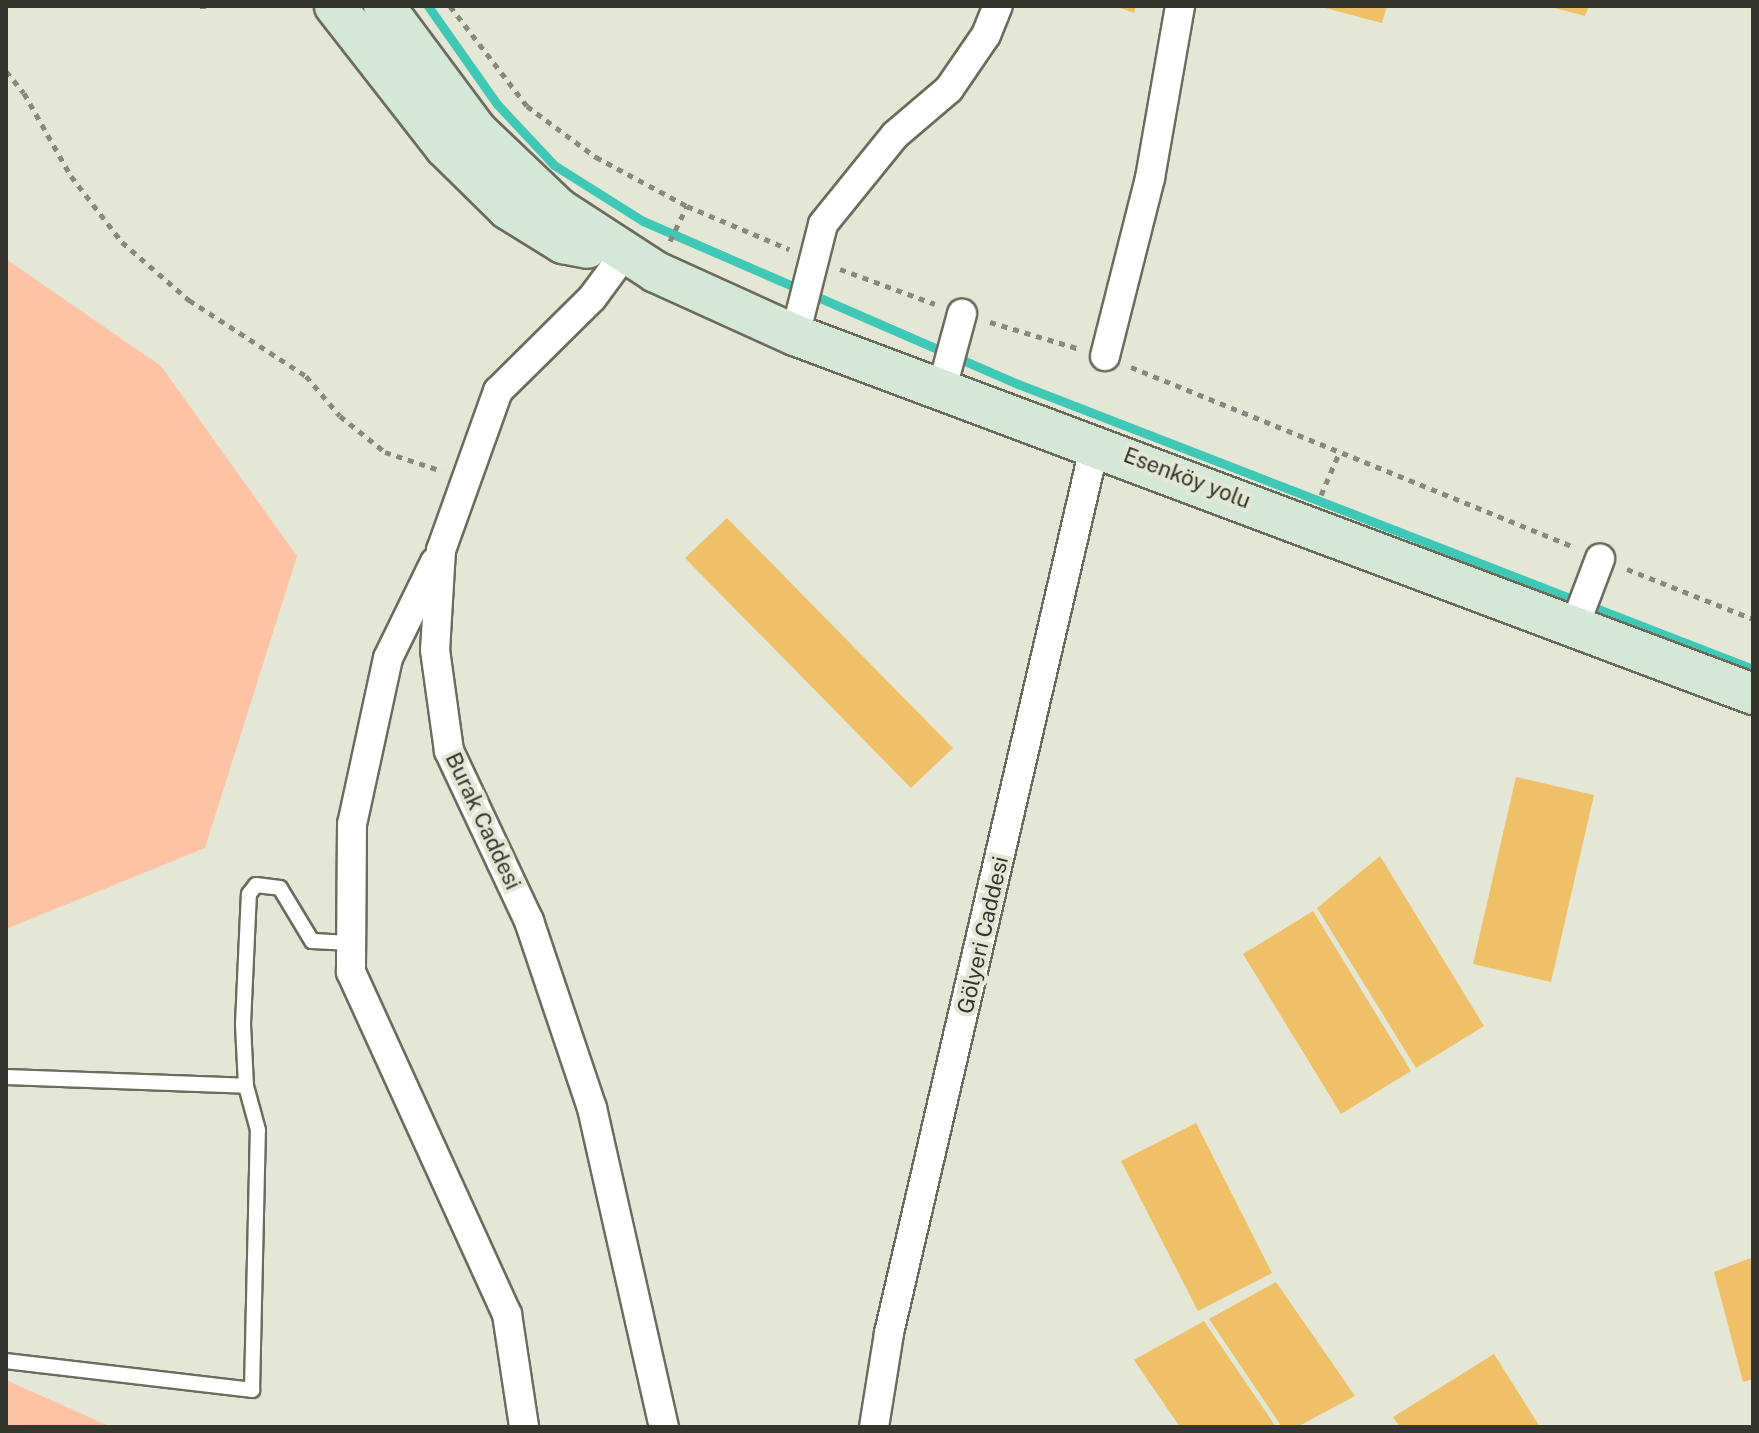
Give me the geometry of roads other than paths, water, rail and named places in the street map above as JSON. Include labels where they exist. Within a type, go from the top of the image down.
[{"type":"street","points":[[335,6],[445,147],[508,209],[563,243],[623,256]]},
{"type":"street","points":[[384,6],[477,131],[559,209],[623,256]]},
{"type":"street","points":[[800,322],[823,224],[895,135],[949,89],[986,35],[998,6]]},
{"type":"street","points":[[1105,356],[1150,178],[1180,6]]},
{"type":"street","name":"Esenköy yolu","points":[[623,256],[945,379],[1095,444],[1581,610],[1753,694]]},
{"type":"street","name":"Burak Caddesi","points":[[623,256],[592,298],[498,391],[441,550],[435,650],[449,751],[529,921],[592,1108],[664,1427]]},
{"type":"street","points":[[945,379],[958,327]]},
{"type":"street","name":"Gölyeri Caddesi","points":[[874,1427],[889,1333],[1095,444]]},
{"type":"street","points":[[441,550],[388,658],[352,824],[351,972],[507,1314],[524,1427]]},
{"type":"street","points":[[1581,610],[1600,559]]},
{"type":"lane","points":[[6,1361],[252,1390],[258,1130],[246,1086],[243,1008],[249,894],[256,885],[280,888],[312,941],[351,943]]},
{"type":"lane","points":[[6,1077],[246,1086]]},
{"type":"waterway","points":[[428,6],[497,104],[554,165],[643,221],[1018,384],[1753,669]]}]
